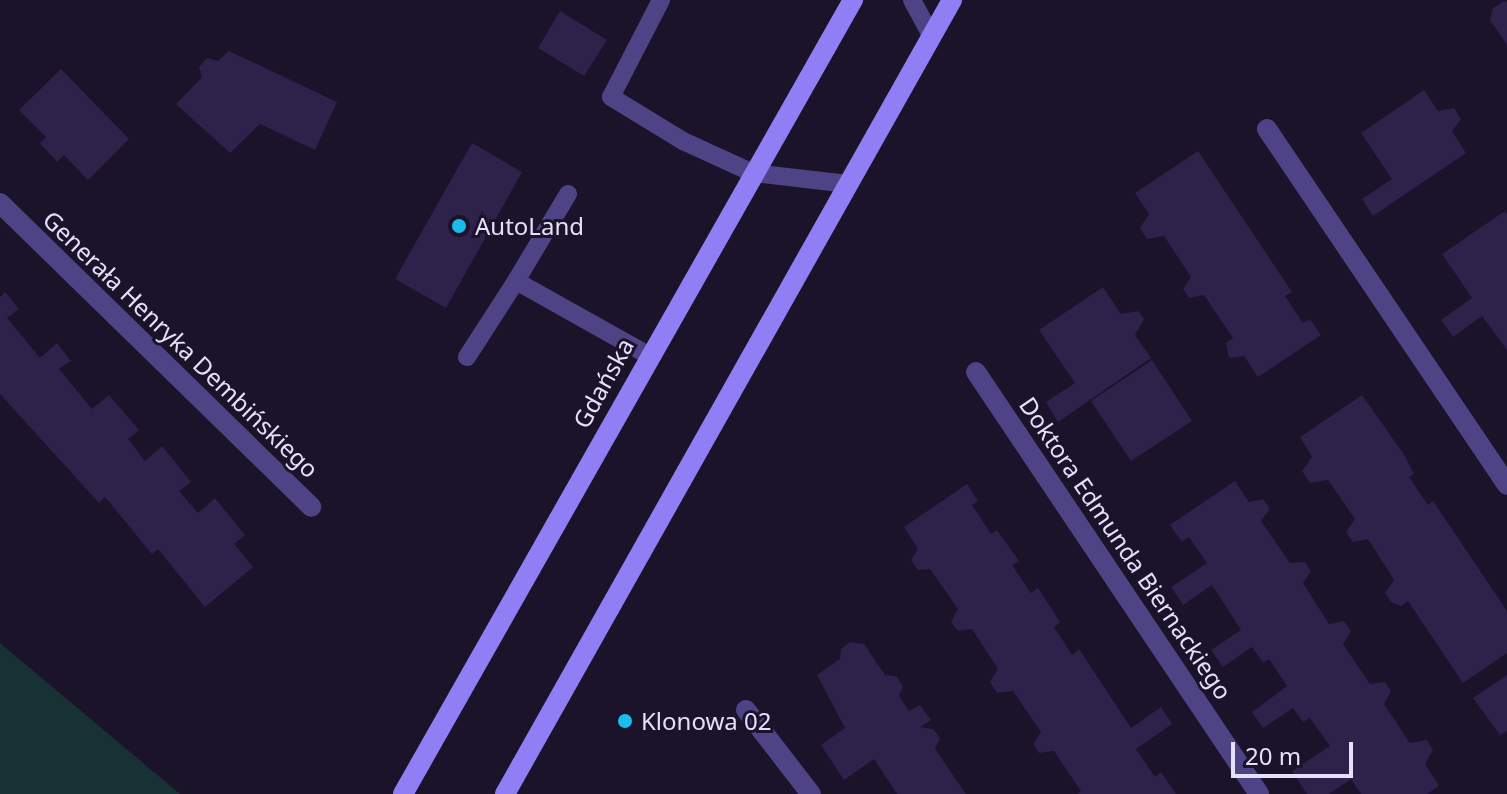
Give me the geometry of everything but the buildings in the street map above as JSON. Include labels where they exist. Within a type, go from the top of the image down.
[{"type":"main road","name":"Gdańska","points":[[403,794],[648,355],[853,0]]},
{"type":"main road","points":[[505,794],[952,0]]},
{"type":"street","points":[[1267,129],[1507,485]]},
{"type":"street","name":"Generała Henryka Dembińskiego","points":[[5,218],[311,507]]},
{"type":"street","name":"Doktora Edmunda Biernackiego","points":[[976,372],[1259,794]]},
{"type":"street","points":[[746,710],[811,794]]},
{"type":"lane","points":[[661,0],[611,97],[683,141],[753,173],[848,184]]},
{"type":"lane","points":[[912,0],[932,37]]},
{"type":"lane","points":[[467,357],[568,194]]},
{"type":"lane","points":[[516,281],[648,355]]},
{"type":"green space","points":[[0,643],[180,794],[0,794]]},
{"type":"place","name":"AutoLand","points":[[459,226]]},
{"type":"place","name":"Klonowa 02","points":[[625,721]]}]
